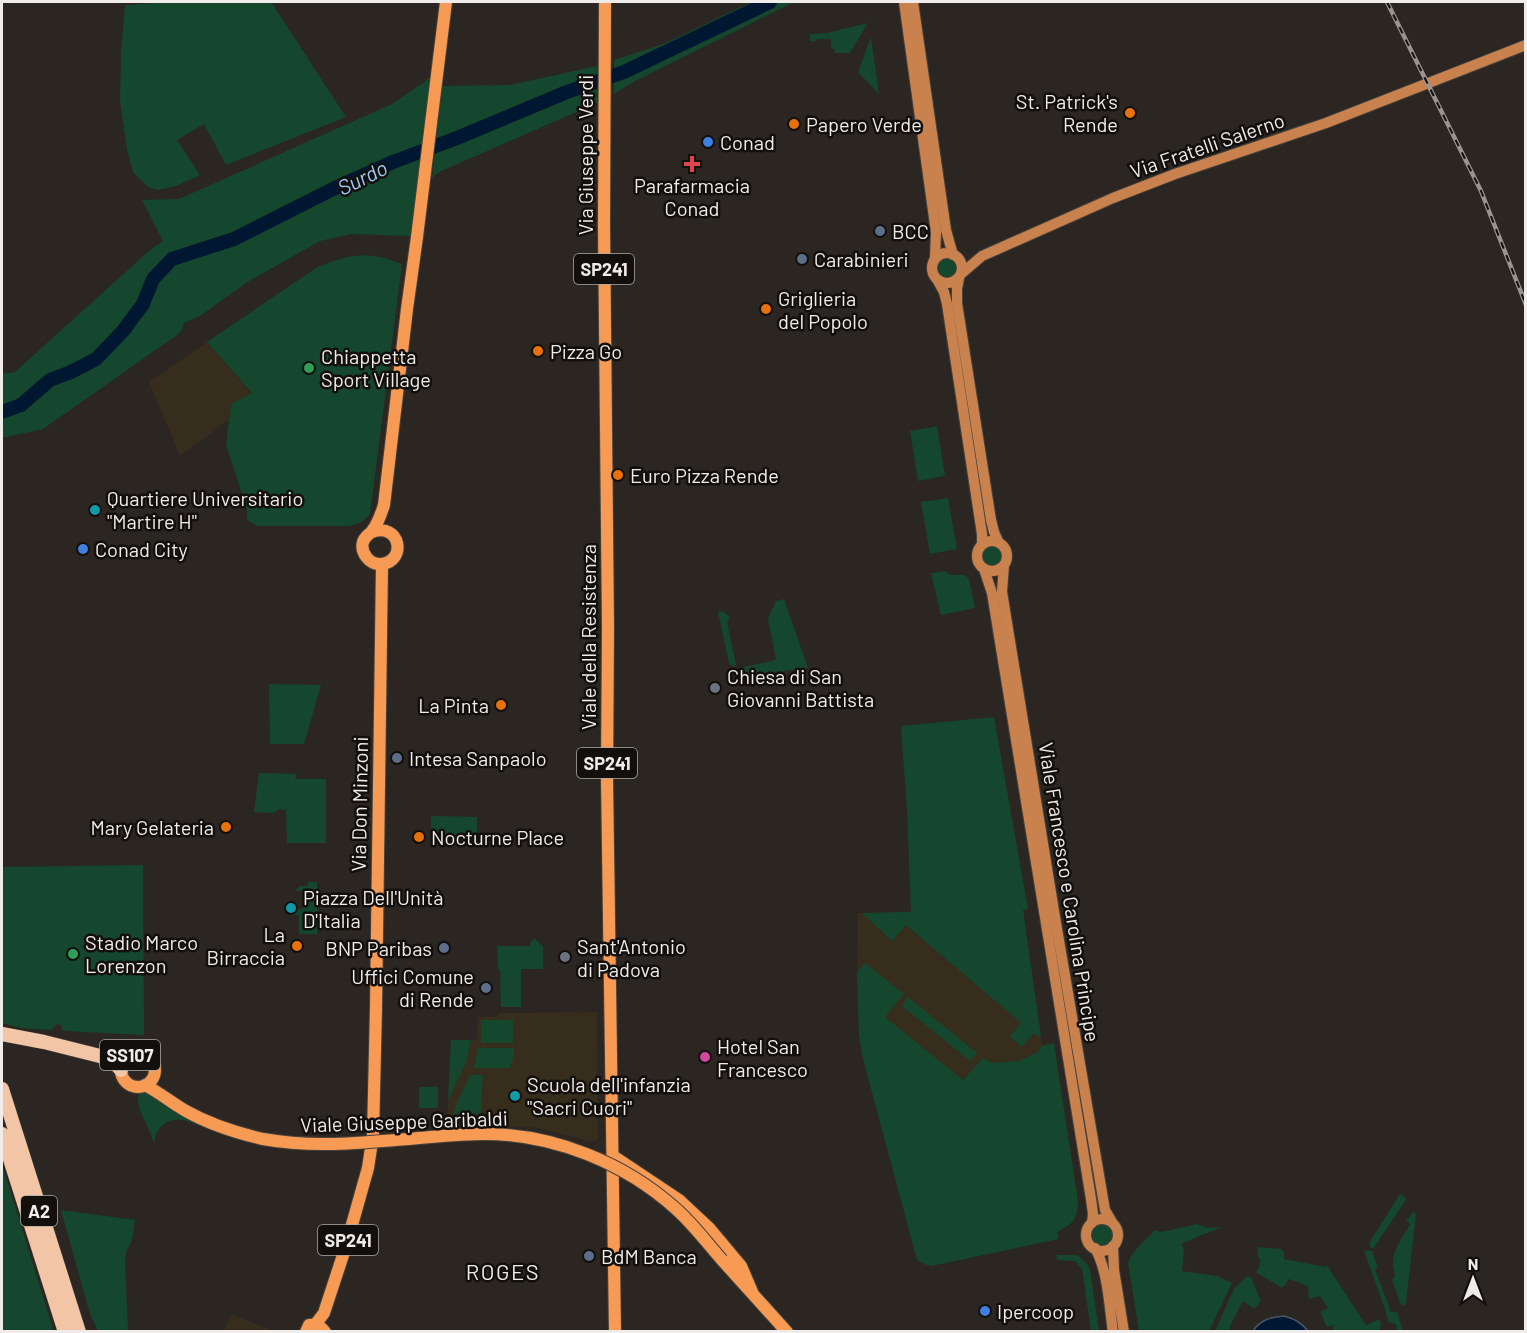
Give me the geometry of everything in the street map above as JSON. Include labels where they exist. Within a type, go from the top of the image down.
[{"type":"highway","name":"SS107","points":[[2,1034],[100,1056],[115,1063],[121,1070]]},
{"type":"highway","name":"SS107","points":[[100,1056],[128,1056]]},
{"type":"highway","name":"A2","points":[[2,1089],[79,1332]]},
{"type":"highway","name":"A2","points":[[2,1134],[65,1332]]},
{"type":"main road","points":[[372,532],[384,505],[446,2]]},
{"type":"main road","name":"Via Giuseppe Verdi","points":[[605,2],[605,345]]},
{"type":"main road","name":"Viale della Resistenza","points":[[605,345],[615,1332]]},
{"type":"main road","points":[[382,530],[392,534],[398,549],[394,558],[382,564],[371,561],[364,553],[363,542],[372,532],[382,530]]},
{"type":"main road","name":"Via Don Minzoni","points":[[315,1329],[324,1312],[346,1246],[368,1168],[373,1135],[382,564]]},
{"type":"main road","name":"SS107","points":[[138,1053],[148,1056],[154,1065],[154,1075],[149,1083],[138,1087],[129,1085],[123,1078],[121,1070],[128,1056],[138,1053]]},
{"type":"main road","name":"SS107","points":[[154,1075],[174,1103]]},
{"type":"main road","name":"SS107","points":[[145,1085],[174,1103]]},
{"type":"main road","name":"Viale Giuseppe Garibaldi","points":[[174,1103],[211,1122],[263,1139],[298,1144],[322,1145],[487,1134],[524,1137],[565,1146],[597,1158],[624,1172],[677,1209],[786,1332]]},
{"type":"main road","points":[[613,1156],[679,1200],[710,1229],[741,1266],[753,1294]]},
{"type":"street","name":"Viale Francesco e Carolina Principe","points":[[904,2],[936,232],[932,271],[944,292],[947,304],[980,521],[982,545],[976,559],[984,569],[992,593],[1091,1198],[1093,1214],[1087,1237],[1088,1242],[1101,1258],[1113,1332]]},
{"type":"street","name":"Viale Francesco e Carolina Principe","points":[[913,2],[946,230],[955,256],[962,265],[957,289],[957,303],[993,532],[1007,556],[1002,592],[1053,905],[1105,1210],[1118,1232],[1113,1246],[1114,1269],[1124,1332]]},
{"type":"street","name":"Via Fratelli Salerno","points":[[960,276],[982,256],[1113,198],[1175,174],[1326,123],[1526,45]]},
{"type":"street","points":[[935,258],[944,253],[955,256]]},
{"type":"street","name":"Via Fratelli Salerno","points":[[955,256],[982,256]]},
{"type":"street","points":[[938,281],[951,283],[960,276]]},
{"type":"street","points":[[982,545],[990,542],[999,543]]},
{"type":"street","points":[[984,569],[992,572],[1004,565]]},
{"type":"street","points":[[1092,1223],[1102,1219],[1112,1222]]},
{"type":"street","points":[[1095,1248],[1104,1250],[1113,1246]]},
{"type":"shaded area","points":[[207,342],[252,394],[231,404],[229,420],[180,456],[149,382]]},
{"type":"shaded area","points":[[1023,910],[1045,1064],[934,1091],[857,1005],[858,913]]},
{"type":"shaded area","points":[[597,1012],[598,1139],[589,1141],[535,1127],[447,1126],[451,1040],[477,1040],[478,1017],[498,1017],[498,1013]]},
{"type":"shaded area","points":[[231,1314],[273,1331],[224,1331]]},
{"type":"green space","points":[[162,2],[271,2],[346,117],[226,165],[204,124],[177,140],[200,175],[176,186],[158,190],[148,187],[133,172],[127,150],[120,100],[121,51],[125,5]]},
{"type":"green space","points":[[752,2],[794,2],[635,81],[614,94],[614,60],[663,44]]},
{"type":"green space","points":[[868,23],[850,53],[835,53],[835,49],[831,49],[831,39],[810,41],[810,34],[827,33]]},
{"type":"green space","points":[[871,37],[879,94],[858,72]]},
{"type":"green space","points":[[597,66],[597,103],[439,172],[432,178],[442,86],[510,85]]},
{"type":"green space","points":[[434,75],[411,236],[351,234],[320,241],[249,281],[200,316],[184,323],[177,335],[43,429],[2,438],[2,374],[15,372],[150,250],[163,241],[142,200],[179,199],[392,104]]},
{"type":"green space","name":"Chiappetta Sport Village","points":[[366,255],[402,264],[370,514],[362,522],[349,526],[257,526],[247,520],[247,510],[226,444],[231,404],[252,393],[207,342],[316,268],[340,259]]},
{"type":"green space","points":[[942,256],[950,256],[957,263],[957,271],[950,278],[942,278],[935,271],[935,263]]},
{"type":"green space","points":[[937,426],[945,476],[918,481],[910,431]]},
{"type":"green space","points":[[948,498],[957,549],[930,554],[921,502]]},
{"type":"green space","points":[[987,546],[995,546],[1002,553],[1002,561],[995,568],[987,568],[980,561],[980,553]]},
{"type":"green space","points":[[946,571],[949,575],[965,575],[969,579],[975,608],[941,615],[931,573]]},
{"type":"green space","points":[[784,599],[808,668],[741,676],[739,668],[776,660],[768,618],[776,601]]},
{"type":"green space","points":[[722,611],[730,617],[727,622],[736,665],[734,667],[729,663],[718,612]]},
{"type":"green space","points":[[269,684],[321,685],[304,744],[270,744]]},
{"type":"green space","points":[[994,717],[1028,909],[1023,910],[1041,1037],[1033,1034],[1022,1047],[1010,1037],[1021,1023],[906,925],[892,941],[862,913],[911,912],[901,726]]},
{"type":"green space","points":[[259,773],[297,774],[295,779],[326,779],[326,843],[287,843],[286,810],[280,809],[273,813],[254,812]]},
{"type":"green space","points":[[431,816],[477,817],[477,844],[431,845]]},
{"type":"green space","name":"Stadio Marco Lorenzon","points":[[143,865],[144,1035],[66,1031],[57,1024],[51,1030],[21,1028],[2,1023],[2,867]]},
{"type":"green space","points":[[308,882],[317,882],[317,934],[299,934],[299,915],[289,915],[289,910],[285,910],[285,903],[292,902],[292,909],[303,909],[303,891],[295,891],[300,886],[308,886]]},
{"type":"green space","points":[[534,938],[543,946],[543,969],[521,969],[521,1007],[501,1007],[497,946],[530,946]]},
{"type":"green space","points":[[865,963],[904,994],[885,1017],[963,1080],[983,1058],[992,1063],[1019,1061],[1038,1052],[1042,1046],[1054,1043],[1078,1201],[1074,1220],[1057,1232],[1059,1239],[931,1266],[917,1260],[862,1055],[857,972]]},
{"type":"green space","points":[[908,997],[977,1053],[970,1061],[902,1006]]},
{"type":"green space","points":[[481,1020],[513,1020],[513,1043],[481,1043]]},
{"type":"green space","points":[[451,1040],[471,1040],[466,1062],[448,1101]]},
{"type":"green space","points":[[478,1048],[514,1048],[510,1068],[474,1068]]},
{"type":"green space","points":[[470,1075],[483,1075],[481,1115],[473,1113],[454,1116],[455,1107]]},
{"type":"green space","points":[[419,1087],[438,1087],[438,1108],[419,1108]]},
{"type":"green space","points":[[148,1091],[197,1125],[183,1120],[172,1120],[160,1127],[153,1141],[140,1111],[138,1099],[139,1093]]},
{"type":"green space","points":[[2,1164],[53,1329],[2,1331]]},
{"type":"green space","points":[[1400,1194],[1406,1200],[1373,1249],[1369,1243]]},
{"type":"green space","points":[[61,1210],[135,1220],[132,1240],[125,1259],[128,1331],[98,1331],[90,1314]]},
{"type":"green space","points":[[1414,1211],[1416,1214],[1406,1303],[1403,1306],[1392,1280],[1395,1275],[1393,1261],[1396,1248],[1410,1224],[1406,1221]]},
{"type":"green space","points":[[1099,1224],[1107,1224],[1114,1231],[1114,1239],[1107,1246],[1099,1246],[1092,1239],[1092,1231]]},
{"type":"green space","points":[[1197,1224],[1207,1228],[1221,1227],[1181,1244],[1184,1249],[1182,1271],[1217,1276],[1232,1283],[1209,1331],[1139,1331],[1128,1263],[1130,1258],[1155,1230],[1162,1232]]},
{"type":"green space","points":[[1257,1247],[1281,1249],[1284,1252],[1284,1259],[1325,1267],[1326,1264],[1366,1325],[1380,1319],[1379,1331],[1333,1331],[1334,1325],[1327,1327],[1320,1312],[1328,1308],[1320,1296],[1309,1299],[1308,1286],[1289,1279],[1281,1287],[1257,1273],[1260,1259]]},
{"type":"green space","points":[[1364,1251],[1372,1251],[1378,1268],[1375,1269],[1391,1312],[1397,1312],[1403,1331],[1397,1331],[1396,1324],[1388,1322]]},
{"type":"green space","points":[[1056,1255],[1078,1255],[1087,1264],[1090,1270],[1099,1331],[1091,1331],[1082,1269],[1075,1261],[1057,1260]]},
{"type":"green space","points":[[1247,1276],[1251,1277],[1261,1301],[1254,1309],[1243,1301],[1229,1328],[1231,1331],[1215,1331],[1234,1289]]},
{"type":"water","points":[[1284,1316],[1297,1321],[1308,1331],[1253,1331],[1266,1320]]},
{"type":"waterway","name":"Surdo","points":[[2,412],[21,405],[50,380],[96,359],[123,331],[143,304],[153,279],[172,259],[234,239],[333,189],[393,162],[567,92],[624,72],[770,2]]},
{"type":"railway","points":[[1387,2],[1481,191],[1526,305]]},
{"type":"place","name":"St. Patrick's Rende","points":[[1130,113]]},
{"type":"place","name":"Papero Verde","points":[[794,124]]},
{"type":"place","name":"Conad","points":[[708,142]]},
{"type":"place","name":"Parafarmacia Conad","points":[[692,164]]},
{"type":"place","name":"BCC","points":[[880,231]]},
{"type":"place","name":"Carabinieri","points":[[802,259]]},
{"type":"place","name":"Griglieria del Popolo","points":[[766,309]]},
{"type":"place","name":"Pizza Go","points":[[538,351]]},
{"type":"place","name":"Chiappetta Sport Village","points":[[309,368]]},
{"type":"place","name":"Euro Pizza Rende","points":[[618,475]]},
{"type":"place","name":"Quartiere Universitario \"Martire H\"","points":[[95,510]]},
{"type":"place","name":"Conad City","points":[[83,549]]},
{"type":"place","name":"Chiesa di San Giovanni Battista","points":[[715,688]]},
{"type":"place","name":"La Pinta","points":[[501,705]]},
{"type":"place","name":"Intesa Sanpaolo","points":[[397,758]]},
{"type":"place","name":"Mary Gelateria","points":[[226,827]]},
{"type":"place","name":"Nocturne Place","points":[[419,837]]},
{"type":"place","name":"Piazza Dell'Unità D'Italia","points":[[291,908]]},
{"type":"place","name":"La Birraccia","points":[[297,946]]},
{"type":"place","name":"BNP Paribas","points":[[444,948]]},
{"type":"place","name":"Stadio Marco Lorenzon","points":[[73,954]]},
{"type":"place","name":"Sant'Antonio di Padova","points":[[565,957]]},
{"type":"place","name":"Uffici Comune di Rende","points":[[486,988]]},
{"type":"place","name":"Hotel San Francesco","points":[[705,1057]]},
{"type":"place","name":"Scuola dell'infanzia \"Sacri Cuori\"","points":[[515,1096]]},
{"type":"place","name":"BdM Banca","points":[[589,1256]]},
{"type":"place","name":"Ipercoop","points":[[985,1311]]},
{"type":"district","name":"ROGES","points":[[503,1271]]}]
